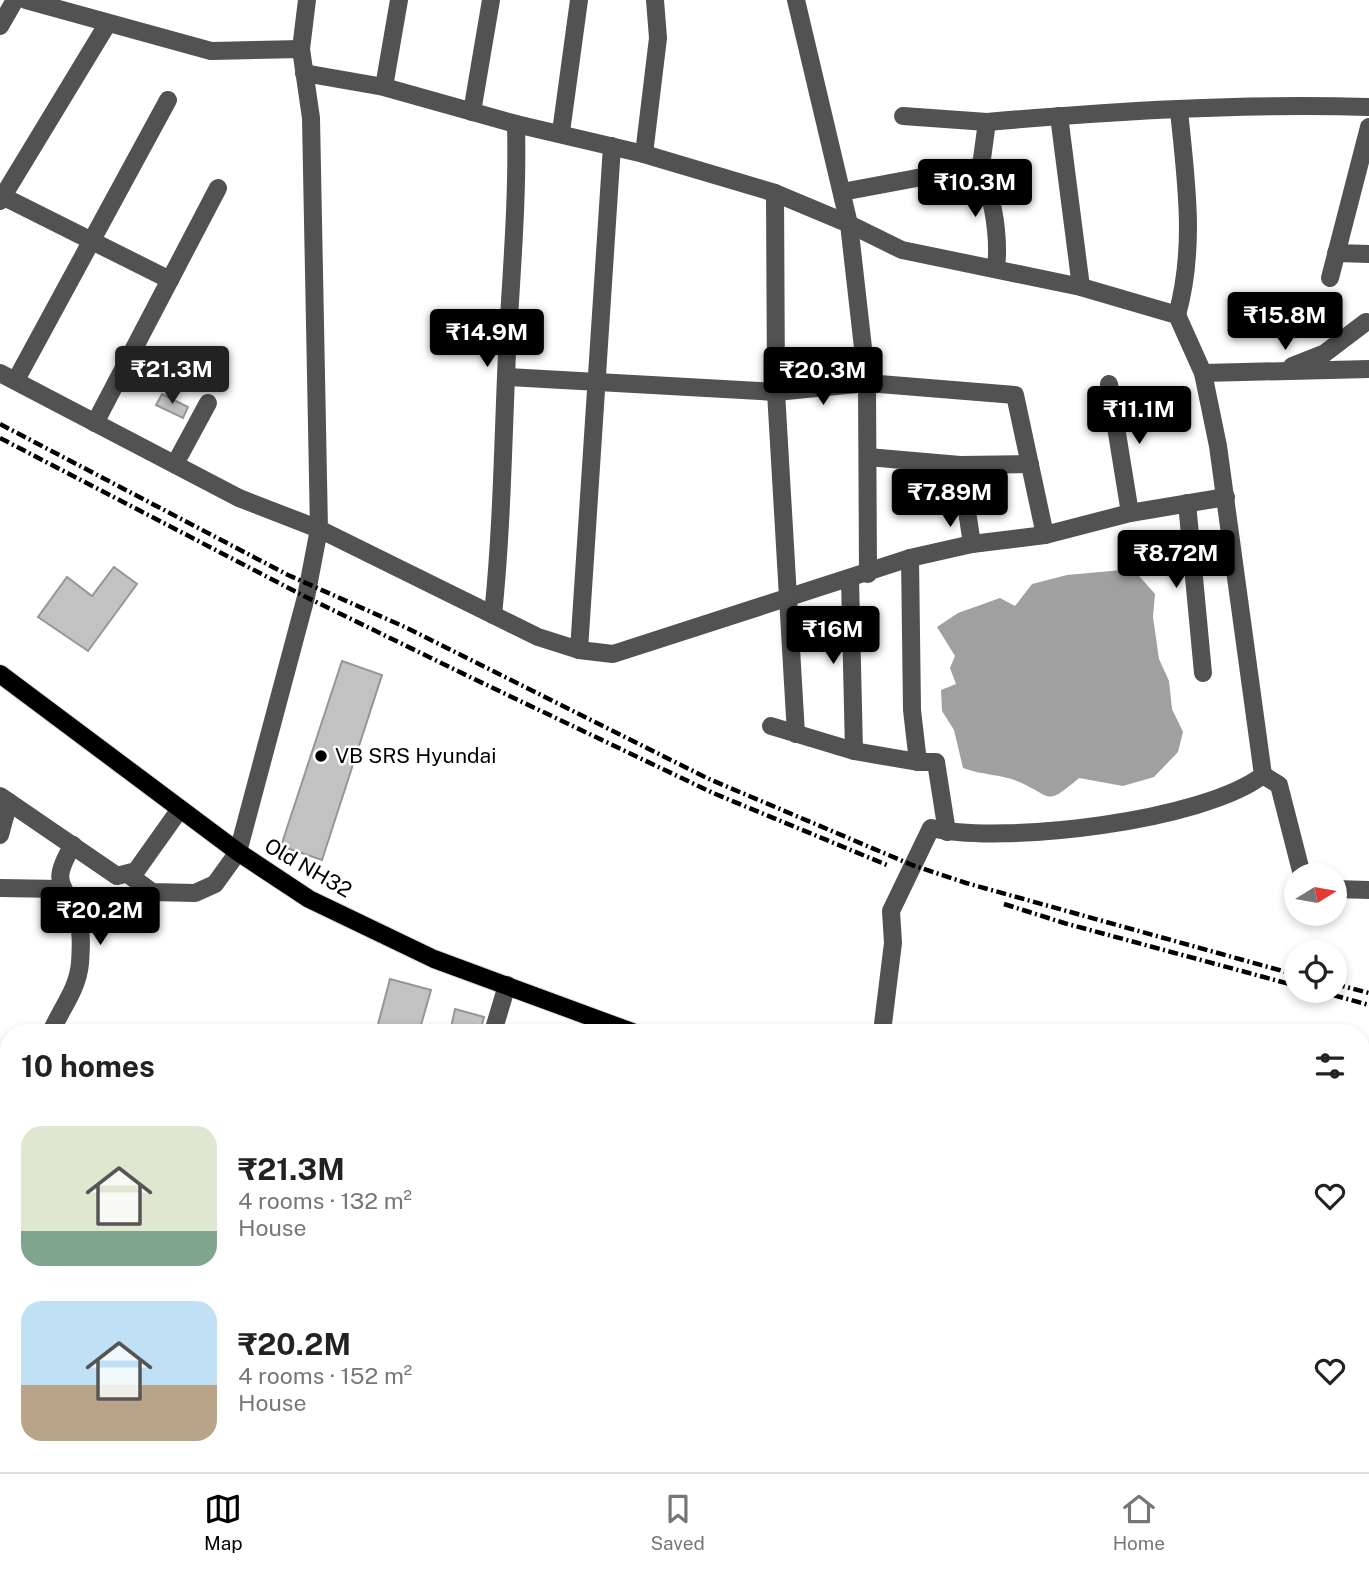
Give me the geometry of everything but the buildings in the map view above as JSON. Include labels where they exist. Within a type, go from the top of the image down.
[{"type":"main road","name":"Old NH32","points":[[0,674],[238,852],[309,899],[434,958],[611,1024]]},
{"type":"street","points":[[0,26],[15,0]]},
{"type":"street","points":[[26,0],[211,51],[301,49]]},
{"type":"street","points":[[129,875],[152,892],[195,893],[215,884],[238,852],[306,597],[319,529],[311,118],[301,49],[307,0]]},
{"type":"street","points":[[384,88],[399,0]]},
{"type":"street","points":[[472,112],[491,0]]},
{"type":"street","points":[[561,132],[579,0]]},
{"type":"street","points":[[644,154],[658,38],[655,0]]},
{"type":"street","points":[[796,0],[849,224],[867,383],[868,574]]},
{"type":"street","points":[[108,23],[1,197],[170,280]]},
{"type":"street","points":[[304,73],[384,88],[516,124],[561,132],[644,154],[775,193],[902,250],[1081,287],[1177,315]]},
{"type":"street","points":[[168,100],[93,243],[8,377],[239,498],[319,529],[538,637],[579,650],[613,654],[868,574],[910,558],[972,544],[1045,535],[1130,513],[1226,497]]},
{"type":"street","points":[[903,116],[987,122],[1290,105],[1369,107]]},
{"type":"street","points":[[1179,111],[1190,220],[1186,284],[1177,315],[1203,373],[1226,497],[1263,775]]},
{"type":"street","points":[[1059,116],[1081,287]]},
{"type":"street","points":[[987,122],[981,166],[993,203],[997,236],[996,269]]},
{"type":"street","points":[[493,615],[501,543],[510,271],[516,224],[516,124]]},
{"type":"street","points":[[1330,278],[1369,127]]},
{"type":"street","points":[[579,650],[612,146]]},
{"type":"street","points":[[842,192],[981,166]]},
{"type":"street","points":[[94,423],[218,188]]},
{"type":"street","points":[[775,193],[776,392],[796,734]]},
{"type":"street","points":[[1336,253],[1369,254]]},
{"type":"street","points":[[1279,371],[1325,354],[1366,322]]},
{"type":"street","points":[[1203,373],[1369,369]]},
{"type":"street","points":[[506,377],[776,392],[867,383],[1015,395],[1045,535]]},
{"type":"street","points":[[1109,384],[1130,513]]},
{"type":"street","points":[[175,464],[208,403]]},
{"type":"street","points":[[868,457],[960,466],[1030,464]]},
{"type":"street","points":[[960,466],[972,544]]},
{"type":"street","points":[[1186,503],[1203,673]]},
{"type":"street","points":[[910,558],[912,710],[918,762]]},
{"type":"street","points":[[850,579],[854,751]]},
{"type":"street","points":[[771,726],[854,751],[918,762],[936,762],[947,832]]},
{"type":"street","points":[[882,1024],[893,943],[891,911],[931,828],[947,832],[1040,832],[1144,816],[1222,798],[1246,788],[1263,775]]},
{"type":"street","points":[[1263,775],[1279,785],[1298,863]]},
{"type":"street","points":[[0,835],[4,799],[117,876],[129,875],[136,871],[180,809]]},
{"type":"street","points":[[55,1024],[75,988],[80,966],[78,919],[61,889],[66,858],[74,845]]},
{"type":"street","points":[[0,888],[61,889]]},
{"type":"street","points":[[1348,889],[1369,890]]},
{"type":"street","points":[[495,1024],[506,985]]},
{"type":"shaded area","points":[[1133,569],[1155,594],[1153,617],[1159,659],[1169,681],[1172,709],[1183,732],[1178,752],[1154,777],[1123,786],[1079,778],[1053,796],[1043,795],[1012,779],[963,768],[954,730],[942,711],[941,690],[956,684],[950,668],[955,656],[937,627],[958,613],[1000,598],[1015,606],[1032,584],[1067,575]]},
{"type":"railway","points":[[0,424],[288,575],[407,628],[709,779],[912,865],[966,883],[1284,971]]},
{"type":"railway","points":[[0,438],[306,597],[472,678],[713,793],[887,865]]},
{"type":"railway","points":[[1004,904],[1064,923],[1284,982]]},
{"type":"railway","points":[[1347,987],[1369,993]]},
{"type":"railway","points":[[1347,999],[1369,1005]]},
{"type":"place","name":"VB SRS Hyundai","points":[[321,756]]}]
